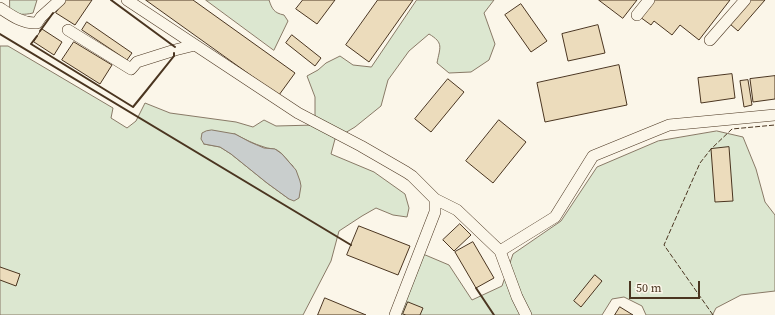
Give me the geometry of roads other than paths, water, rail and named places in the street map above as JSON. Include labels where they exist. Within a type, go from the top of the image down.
[{"type":"lane","points":[[0,8],[16,19],[29,24],[37,23],[41,17],[60,0]]},
{"type":"lane","points":[[127,0],[298,113],[361,146],[406,172],[435,198],[456,210],[500,251],[516,297],[526,315]]},
{"type":"lane","points":[[637,15],[649,0]]},
{"type":"lane","points":[[710,40],[745,0]]},
{"type":"lane","points":[[68,30],[131,69],[137,62],[195,45]]},
{"type":"lane","points":[[500,251],[555,217],[594,156],[670,125],[775,115]]},
{"type":"lane","points":[[395,315],[435,212],[435,198]]}]
